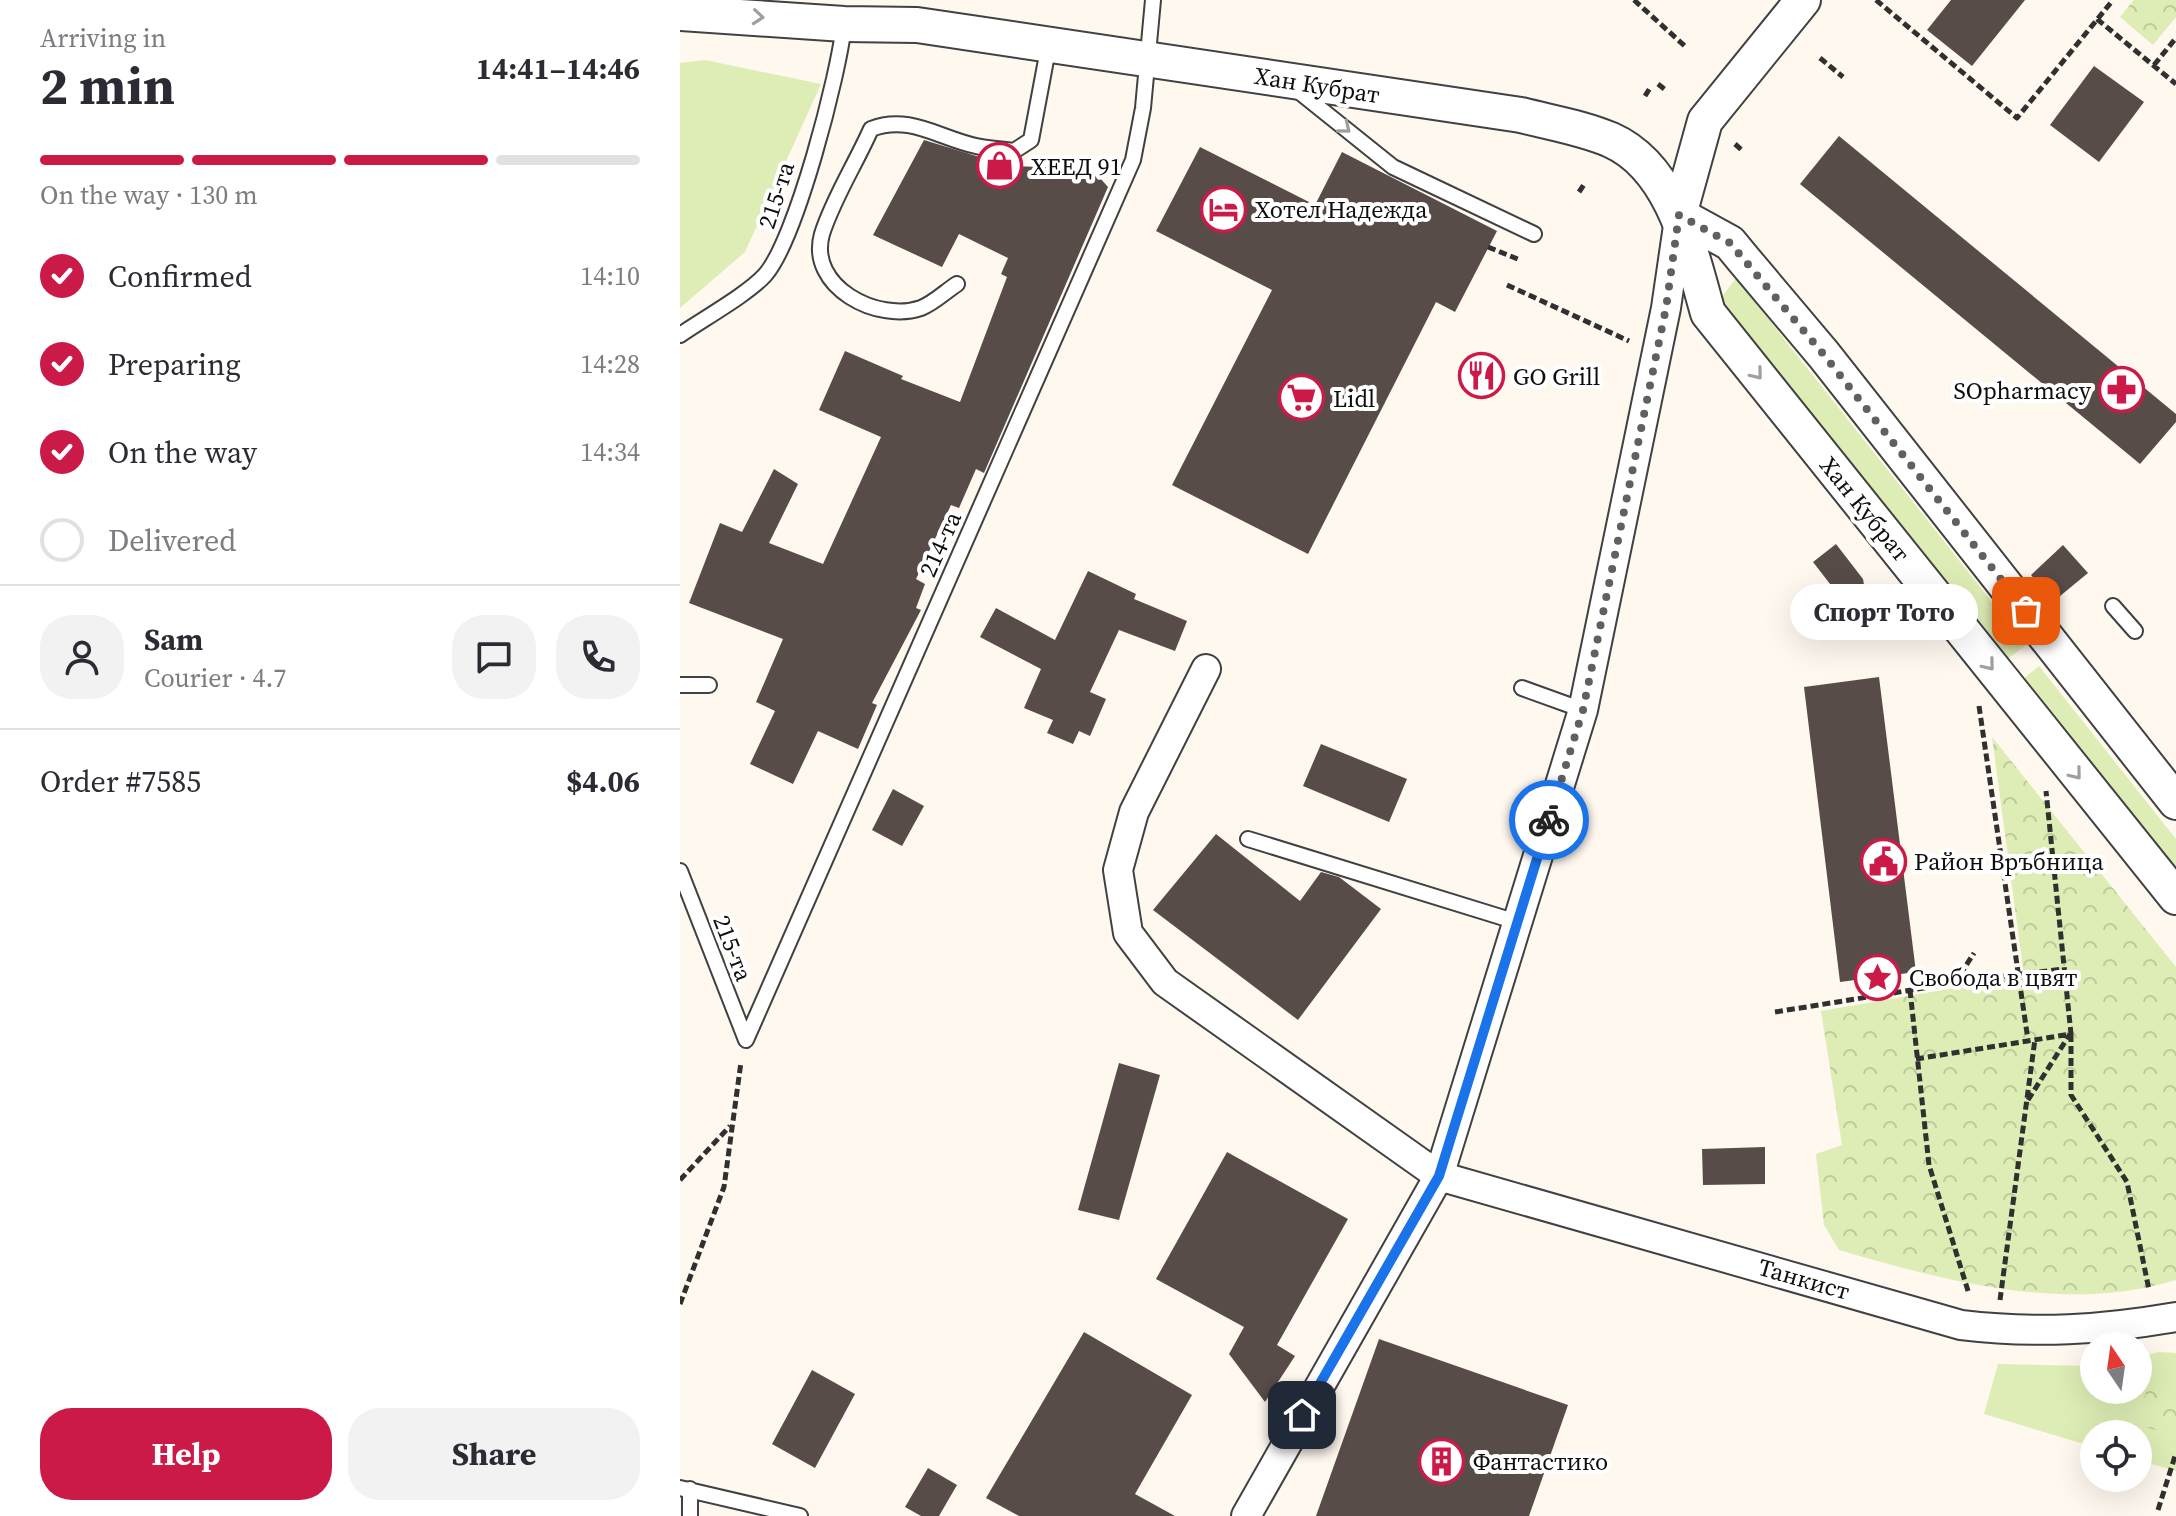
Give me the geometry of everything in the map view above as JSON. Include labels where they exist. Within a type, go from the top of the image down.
[{"type":"street","points":[[1246,1516],[1439,1176],[1583,710],[1656,353],[1679,215],[1705,121],[1803,0]]},
{"type":"street","name":"Хан Кубрат","points":[[680,13],[841,12],[1521,115],[1580,129],[1614,141],[1640,158],[1679,215],[1708,313],[2176,897]]},
{"type":"street","name":"Хан Кубрат","points":[[1679,215],[1730,243],[1833,367],[2176,802]]},
{"type":"street","name":"Танкист","points":[[1206,669],[1134,812],[1118,870],[1128,933],[1165,982],[1439,1176],[1961,1325],[2090,1331],[2166,1319]]},
{"type":"lane","name":"214-та","points":[[746,1040],[1133,160],[1153,0]]},
{"type":"lane","name":"215-та","points":[[680,335],[764,275],[784,244],[840,65],[841,12]]},
{"type":"lane","points":[[957,284],[921,308],[895,310],[863,305],[832,283],[824,262],[821,237],[871,129],[889,122],[909,124],[975,146],[1014,151],[1031,140],[1049,44]]},
{"type":"lane","points":[[1284,79],[1393,167],[1534,234]]},
{"type":"lane","points":[[2113,606],[2135,631]]},
{"type":"lane","points":[[680,685],[709,685]]},
{"type":"lane","points":[[1522,688],[1583,710]]},
{"type":"lane","points":[[1248,839],[1517,922]]},
{"type":"lane","name":"215-та","points":[[680,871],[746,1040]]},
{"type":"lane","points":[[690,1516],[685,1488],[800,1516]]},
{"type":"path","points":[[1634,0],[1687,48]]},
{"type":"path","points":[[1876,0],[2017,118],[2113,0]]},
{"type":"path","points":[[2097,19],[2176,84]]},
{"type":"path","points":[[2153,65],[2176,38]]},
{"type":"path","points":[[1820,58],[1843,77]]},
{"type":"path","points":[[1658,84],[1667,91]]},
{"type":"path","points":[[1645,96],[1650,88]]},
{"type":"path","points":[[1735,144],[1743,151]]},
{"type":"path","points":[[1579,192],[1585,183]]},
{"type":"path","points":[[1488,247],[1520,260]]},
{"type":"path","points":[[1507,285],[1656,353]]},
{"type":"path","points":[[1984,699],[1978,705],[2031,1040],[1997,1329]]},
{"type":"path","points":[[2046,790],[2071,1034],[2071,1095],[2127,1182],[2166,1319]]},
{"type":"path","points":[[1955,983],[1974,953]]},
{"type":"path","points":[[1775,1012],[2063,969]]},
{"type":"path","points":[[1910,990],[1929,1165],[1970,1295],[2000,1299]]},
{"type":"path","points":[[1916,1059],[2071,1034]]},
{"type":"path","points":[[2026,1103],[2071,1034]]},
{"type":"path","points":[[680,1304],[724,1187],[746,1040]]},
{"type":"path","points":[[680,1180],[731,1125]]},
{"type":"path","points":[[2158,1510],[2176,1453]]},
{"type":"green space","points":[[2134,0],[2176,0],[2176,17],[2153,45],[2120,17]]},
{"type":"green space","points":[[705,60],[821,84],[745,252],[680,308],[680,63]]},
{"type":"green space","points":[[1736,278],[2026,645],[2004,662],[1719,301]]},
{"type":"green space","points":[[2039,666],[2176,839],[2176,875],[2022,680]]},
{"type":"green space","points":[[1992,737],[2176,967],[2176,1280],[2134,1290],[2092,1294],[2049,1294],[2006,1289],[1921,1273],[1839,1250],[1824,1225],[1816,1154],[1842,1145],[1821,1011],[2024,976]]},
{"type":"green space","points":[[2176,1353],[2176,1471],[2152,1464],[2152,1420],[2080,1420],[2080,1443],[1984,1414],[1998,1364],[2080,1366],[2080,1404],[2152,1404],[2152,1354]]},
{"type":"green space","points":[[2152,1387],[2176,1395],[2176,1419],[2171,1435],[2152,1429],[2152,1420],[2137,1420],[2142,1404],[2152,1404]]},
{"type":"building","points":[[1951,0],[2025,0],[1972,66],[1927,30]]},
{"type":"building","points":[[2094,66],[2144,102],[2099,162],[2050,125]]},
{"type":"building","points":[[1839,136],[2176,414],[2176,422],[2140,464],[1800,184]]},
{"type":"building","points":[[924,140],[1009,166],[1075,168],[1100,178],[1108,187],[984,473],[976,469],[959,508],[951,505],[916,579],[925,584],[916,608],[921,610],[872,703],[877,705],[858,749],[818,731],[793,784],[750,764],[775,711],[756,702],[783,639],[689,603],[720,523],[742,532],[774,469],[798,484],[769,543],[823,564],[881,437],[819,410],[845,351],[903,376],[901,379],[960,402],[1007,277],[1001,274],[1008,258],[959,234],[942,267],[873,235]]},
{"type":"building","name":"Lidl","points":[[1200,147],[1315,205],[1342,152],[1497,231],[1455,312],[1436,302],[1308,554],[1172,485],[1272,290],[1156,231]]},
{"type":"building","points":[[1836,544],[1863,579],[1870,619],[1843,624],[1837,593],[1813,562]]},
{"type":"building","points":[[2063,545],[2088,573],[2054,601],[2031,575]]},
{"type":"building","points":[[1088,571],[1136,594],[1134,599],[1187,621],[1175,651],[1119,630],[1090,692],[1106,699],[1090,736],[1079,731],[1073,744],[1047,733],[1053,720],[1024,708],[1041,669],[980,637],[996,608],[1055,640]]},
{"type":"building","points":[[1879,677],[1916,972],[1840,982],[1804,687]]},
{"type":"building","points":[[1321,744],[1407,779],[1389,822],[1303,786]]},
{"type":"building","points":[[893,789],[924,806],[902,846],[872,830]]},
{"type":"building","points":[[1216,834],[1300,901],[1321,872],[1339,877],[1381,909],[1298,1020],[1153,910]]},
{"type":"building","points":[[1119,1063],[1160,1075],[1119,1220],[1078,1210]]},
{"type":"building","points":[[1765,1147],[1765,1184],[1703,1185],[1702,1149]]},
{"type":"building","points":[[1227,1152],[1348,1219],[1277,1345],[1295,1356],[1265,1402],[1229,1354],[1244,1327],[1156,1279]]},
{"type":"building","points":[[1084,1332],[1192,1395],[1135,1494],[1175,1516],[1019,1516],[986,1498]]},
{"type":"building","name":"Фантастико","points":[[1379,1339],[1568,1405],[1529,1516],[1316,1516]]},
{"type":"building","points":[[812,1370],[855,1394],[815,1468],[772,1444]]},
{"type":"building","points":[[928,1468],[957,1485],[939,1516],[921,1516],[905,1507]]},
{"type":"way so far","points":[[1549,820],[1583,710],[1666,308],[1679,215],[1730,243],[1824,355],[2026,611]]},
{"type":"place","name":"ХЕЕД 91","points":[[1000,166]]},
{"type":"place","name":"Хотел Надежда","points":[[1224,209]]},
{"type":"place","name":"GO Grill","points":[[1482,376]]},
{"type":"place","name":"SOpharmacy","points":[[2122,390]]},
{"type":"place","name":"Lidl","points":[[1302,398]]},
{"type":"place","name":"Спорт Тото","points":[[2026,611]]},
{"type":"place","name":"Район Връбница","points":[[1883,861]]},
{"type":"place","name":"Свобода в цвят","points":[[1878,977]]},
{"type":"place","name":"Фантастико","points":[[1442,1461]]},
{"type":"route","points":[[1302,1415],[1439,1176],[1549,820]]}]
